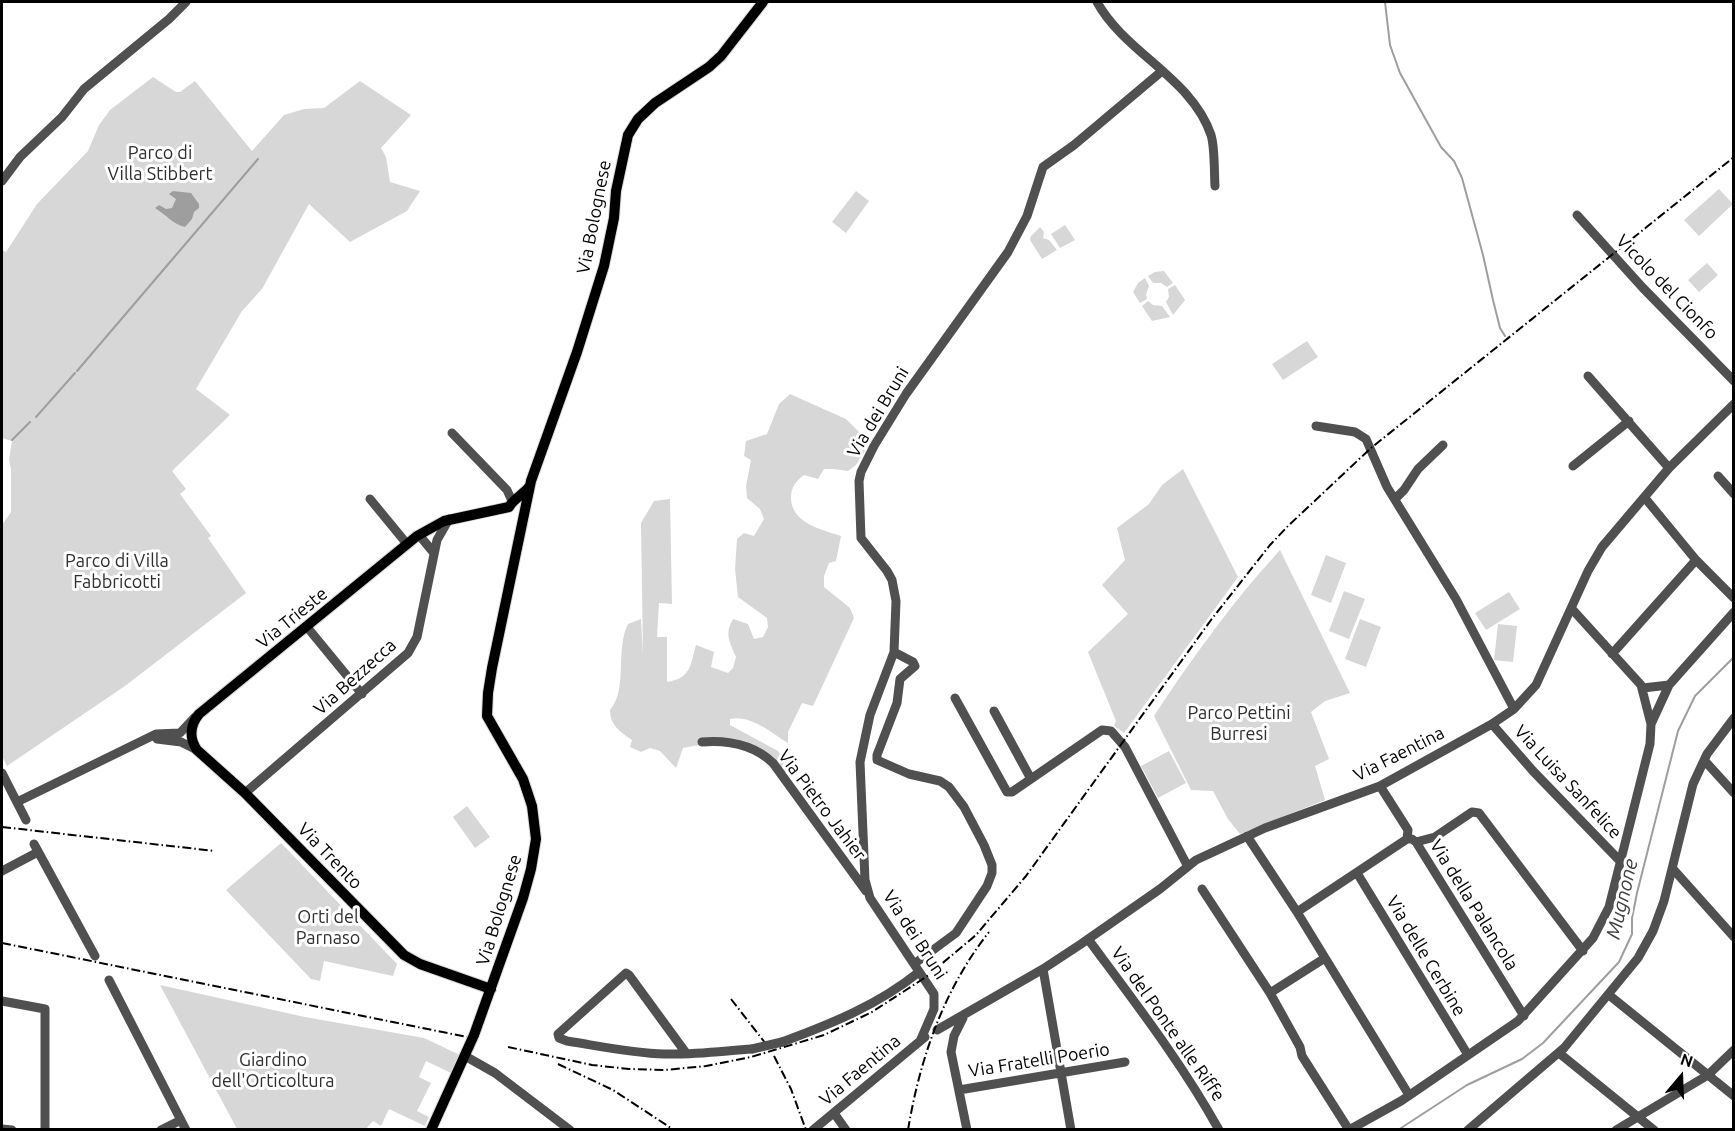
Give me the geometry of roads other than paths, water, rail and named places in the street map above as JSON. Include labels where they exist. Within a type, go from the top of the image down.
[{"type":"main road","name":"Via Bolognese","points":[[431,1130],[474,1035],[491,989],[523,898],[535,843],[532,806],[523,778],[490,722],[487,711],[517,506],[530,487],[566,386],[601,275],[614,218],[616,191],[628,135],[638,119],[656,103],[709,67],[721,56],[763,2]]},
{"type":"main road","name":"Via Trieste","points":[[196,717],[419,535],[449,519],[517,506]]},
{"type":"main road","points":[[194,745],[191,731],[196,717]]},
{"type":"main road","name":"Via Trento","points":[[194,745],[245,793],[404,955],[420,964],[491,989]]},
{"type":"street","points":[[2,181],[20,157],[62,117],[84,89],[169,19],[186,2]]},
{"type":"street","points":[[1099,4],[1122,35],[1188,94],[1212,138],[1215,186]]},
{"type":"street","name":"Via dei Bruni","points":[[925,1037],[935,1002],[932,990],[870,898],[866,885],[862,839],[861,756],[870,715],[894,652],[896,601],[892,580],[861,538],[859,481],[861,472],[906,394],[1000,263],[1027,216],[1043,167],[1074,145],[1162,71]]},
{"type":"street","name":"Vicolo del Cionfo","points":[[1577,215],[1643,288],[1734,381]]},
{"type":"street","points":[[1588,376],[1669,468]]},
{"type":"street","name":"Via Faentina","points":[[937,1030],[1043,969],[1160,889],[1187,865],[1265,828],[1380,786],[1492,724],[1514,709],[1536,685],[1597,555],[1669,468],[1734,404]]},
{"type":"street","points":[[1573,466],[1629,421]]},
{"type":"street","points":[[1316,426],[1355,432],[1364,437],[1387,487],[1396,498],[1456,599],[1514,709]]},
{"type":"street","points":[[452,433],[508,491],[517,506]]},
{"type":"street","points":[[1396,498],[1418,469],[1443,445]]},
{"type":"street","points":[[1718,476],[1734,494]]},
{"type":"street","points":[[1645,498],[1696,560],[1734,598]]},
{"type":"street","points":[[370,499],[407,544]]},
{"type":"street","name":"Via Bezzecca","points":[[245,793],[404,658],[414,643],[439,535],[449,519]]},
{"type":"street","points":[[419,535],[434,553]]},
{"type":"street","points":[[1612,654],[1696,560]]},
{"type":"street","points":[[1202,889],[1270,993],[1300,1047],[1302,1056],[1349,1130],[1409,1095],[1524,1016],[1583,951],[1605,916],[1650,744],[1651,724],[1643,688],[1572,609]]},
{"type":"street","points":[[1651,724],[1669,685],[1734,612]]},
{"type":"street","points":[[307,627],[362,694]]},
{"type":"street","points":[[877,760],[897,703],[900,679],[915,666],[914,662],[894,652]]},
{"type":"street","points":[[1643,688],[1669,685]]},
{"type":"street","points":[[955,698],[1007,792],[1012,792],[1032,779],[1102,730],[1111,731],[1125,747],[1187,865]]},
{"type":"street","points":[[994,711],[1032,779]]},
{"type":"street","name":"Via Trieste","points":[[17,802],[149,738],[161,733],[180,733],[196,717]]},
{"type":"street","points":[[1468,1130],[1559,1053],[1629,972],[1647,944],[1658,920],[1673,869],[1691,790],[1704,760],[1734,718]]},
{"type":"street","name":"Via Luisa Sanfelice","points":[[1492,724],[1540,779],[1620,861]]},
{"type":"street","points":[[149,738],[194,745]]},
{"type":"street","name":"Via Pietro Jahier","points":[[702,742],[721,741],[744,746],[766,757],[870,898]]},
{"type":"street","points":[[686,1053],[626,973],[558,1034],[559,1038],[564,1041],[645,1053],[686,1053],[752,1049],[782,1042],[851,1015],[886,996],[956,933],[987,886],[992,873],[992,865],[984,844],[964,807],[949,787],[940,781],[909,774],[877,760],[861,756]]},
{"type":"street","points":[[1704,760],[1734,793]]},
{"type":"street","points":[[2,773],[26,820]]},
{"type":"street","name":"Via della Palancola","points":[[1380,786],[1408,830],[1411,840],[1524,1016]]},
{"type":"street","points":[[1297,912],[1411,840],[1435,837],[1472,812],[1479,813],[1583,951]]},
{"type":"street","points":[[1247,836],[1297,912],[1409,1095]]},
{"type":"street","points":[[2,871],[36,848],[95,956]]},
{"type":"street","points":[[1673,869],[1734,937]]},
{"type":"street","name":"Via delle Cerbine","points":[[1357,873],[1468,1055]]},
{"type":"street","name":"Via del Ponte alle Riffe","points":[[1088,939],[1184,1074],[1218,1130]]},
{"type":"street","points":[[1270,993],[1325,958]]},
{"type":"street","points":[[1043,969],[1071,1130]]},
{"type":"street","points":[[109,980],[186,1130]]},
{"type":"street","points":[[1609,995],[1734,1096]]},
{"type":"street","points":[[2,1001],[45,1009],[45,1130]]},
{"type":"street","points":[[967,1014],[957,1028],[952,1046],[967,1130]]},
{"type":"street","name":"Via Faentina","points":[[814,1129],[925,1037]]},
{"type":"street","points":[[1616,1130],[1708,1075],[1734,1050]]},
{"type":"street","points":[[467,1051],[567,1129]]},
{"type":"street","points":[[1559,1053],[1654,1130]]},
{"type":"street","name":"Via Fratelli Poerio","points":[[959,1090],[1125,1062]]},
{"type":"street","points":[[834,1113],[846,1130]]},
{"type":"street","points":[[161,1130],[181,1120]]},
{"type":"street","points":[[2,1129],[12,1130]]},
{"type":"waterway","points":[[1385,2],[1390,45],[1400,73],[1441,147],[1454,161],[1462,178],[1500,328],[1505,336]]},
{"type":"waterway","points":[[77,371],[258,159]]},
{"type":"waterway","points":[[36,417],[75,373]]},
{"type":"waterway","points":[[12,440],[30,422]]},
{"type":"waterway","name":"Mugnone","points":[[1398,1130],[1467,1085],[1522,1059],[1543,1043],[1619,962],[1632,934],[1632,918],[1637,893],[1678,731],[1695,696],[1734,657]]},
{"type":"railway","points":[[508,1047],[592,1065],[629,1069],[665,1070],[706,1066],[751,1057],[824,1035],[872,1012],[926,977],[976,935],[1026,876],[1211,620],[1270,545],[1288,526],[1371,448],[1734,157]]},
{"type":"railway","points":[[2,827],[215,851]]},
{"type":"railway","points":[[908,1130],[919,1077],[936,1025],[959,977],[989,932]]},
{"type":"railway","points":[[2,943],[467,1037]]},
{"type":"railway","points":[[731,999],[766,1044]]},
{"type":"railway","points":[[774,1056],[791,1089],[806,1130]]},
{"type":"railway","points":[[558,1064],[613,1090],[674,1130]]},
{"type":"park label","name":"Parco di Villa Stibbert","points":[[160,163]]},
{"type":"park label","name":"Parco di Villa Fabbricotti","points":[[117,571]]},
{"type":"park label","name":"Parco Pettini Burresi","points":[[1239,723]]},
{"type":"park label","name":"Orti del Parnaso","points":[[328,927]]},
{"type":"park label","name":"Giardino dell'Orticoltura","points":[[273,1070]]}]
